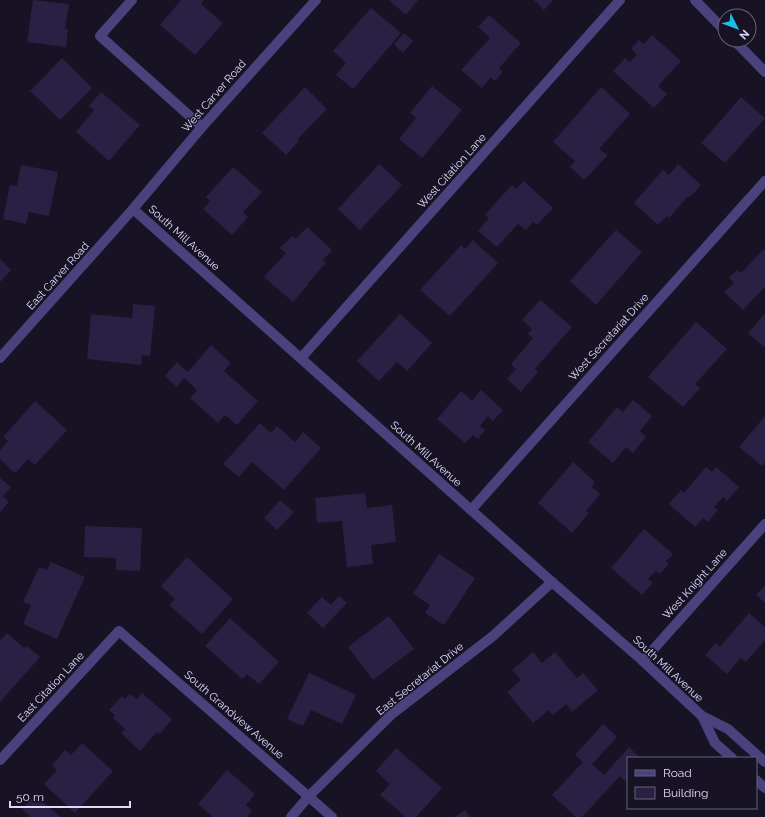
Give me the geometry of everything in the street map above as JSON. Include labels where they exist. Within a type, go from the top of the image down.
[{"type":"street","points":[[132,0],[100,36],[202,127]]},
{"type":"street","name":"West Carver Road","points":[[133,210],[202,127],[316,0]]},
{"type":"street","name":"West Citation Lane","points":[[301,358],[620,0]]},
{"type":"street","points":[[695,0],[717,23]]},
{"type":"street","points":[[742,48],[765,72]]},
{"type":"street","name":"West Secretariat Drive","points":[[471,510],[765,181]]},
{"type":"street","name":"South Mill Avenue","points":[[133,210],[643,661],[702,716],[728,729],[765,762]]},
{"type":"street","name":"East Carver Road","points":[[0,358],[133,210]]},
{"type":"street","name":"West Knight Lane","points":[[643,661],[765,524]]},
{"type":"street","name":"East Secretariat Drive","points":[[291,817],[309,796],[392,714],[493,636],[552,582]]},
{"type":"street","name":"South Grandview Avenue","points":[[119,631],[332,817]]},
{"type":"street","name":"East Citation Lane","points":[[0,760],[119,631]]},
{"type":"street","name":"South Mill Avenue","points":[[702,716],[715,743],[731,757]]},
{"type":"street","points":[[757,781],[765,788]]},
{"type":"building","points":[[33,0],[69,4],[65,29],[68,29],[66,47],[27,42]]},
{"type":"building","points":[[181,0],[204,0],[201,4],[223,23],[195,55],[160,25]]},
{"type":"building","points":[[389,0],[418,0],[406,15]]},
{"type":"building","points":[[534,0],[553,0],[544,10]]},
{"type":"building","points":[[371,8],[401,33],[353,89],[336,75],[346,63],[333,51]]},
{"type":"building","points":[[489,15],[521,43],[499,68],[503,72],[495,81],[491,77],[482,88],[461,70],[490,38],[478,27]]},
{"type":"building","points":[[404,33],[413,41],[403,53],[394,44]]},
{"type":"building","points":[[652,35],[681,61],[658,86],[667,94],[654,108],[613,71],[625,58],[630,62],[637,54],[631,49],[639,40],[644,44]]},
{"type":"building","points":[[62,58],[92,88],[60,120],[30,91]]},
{"type":"building","points":[[432,86],[462,110],[422,158],[399,139],[416,118],[410,113]]},
{"type":"building","points":[[305,87],[327,109],[298,139],[299,141],[286,155],[262,133]]},
{"type":"building","points":[[601,87],[630,114],[599,149],[608,155],[584,180],[570,167],[575,161],[553,142]]},
{"type":"building","points":[[101,92],[140,125],[109,161],[76,132],[94,110],[89,106]]},
{"type":"building","points":[[741,97],[765,118],[725,163],[701,143]]},
{"type":"building","points":[[379,164],[402,185],[360,230],[338,209]]},
{"type":"building","points":[[678,164],[701,185],[690,197],[688,196],[669,218],[667,216],[658,225],[634,203],[663,170],[669,175]]},
{"type":"building","points":[[21,165],[58,172],[49,216],[29,212],[26,224],[3,219],[10,185],[17,186]]},
{"type":"building","points":[[233,167],[262,192],[243,212],[248,217],[232,235],[203,209],[210,201],[206,197]]},
{"type":"building","points":[[524,181],[553,208],[537,225],[533,222],[526,230],[518,224],[497,247],[478,231],[489,218],[485,215],[497,201],[512,185],[516,189]]},
{"type":"building","points":[[307,227],[332,250],[323,260],[326,263],[293,302],[264,277],[286,253],[280,248],[292,236],[296,239]]},
{"type":"building","points":[[616,230],[642,252],[596,305],[570,281]]},
{"type":"building","points":[[473,240],[498,263],[450,316],[420,290],[461,245],[465,249]]},
{"type":"building","points":[[764,249],[765,287],[743,310],[724,292],[734,283],[729,278],[737,270],[741,273]]},
{"type":"building","points":[[0,259],[11,270],[0,282]]},
{"type":"building","points":[[540,300],[572,327],[535,369],[538,372],[521,392],[507,379],[516,369],[511,364],[533,338],[528,334],[532,329],[522,320]]},
{"type":"building","points":[[133,304],[155,306],[150,356],[142,355],[141,365],[87,359],[91,314],[132,318]]},
{"type":"building","points":[[400,314],[432,343],[407,371],[397,362],[379,381],[357,361]]},
{"type":"building","points":[[765,314],[765,346],[764,347],[748,333]]},
{"type":"building","points":[[696,322],[727,349],[695,384],[700,388],[683,407],[648,377]]},
{"type":"building","points":[[211,345],[231,363],[224,371],[258,401],[237,425],[225,415],[218,423],[190,398],[197,390],[184,378],[177,387],[165,376],[177,362],[188,372]]},
{"type":"building","points":[[481,390],[503,410],[493,421],[488,416],[480,426],[485,430],[478,439],[473,435],[465,443],[437,419],[461,391],[472,401]]},
{"type":"building","points":[[633,400],[652,416],[640,431],[646,437],[633,453],[626,447],[613,463],[588,442],[617,407],[623,412]]},
{"type":"building","points":[[35,401],[67,430],[35,465],[28,459],[15,473],[0,459],[0,450],[8,441],[3,437]]},
{"type":"building","points":[[765,416],[765,462],[762,466],[739,447]]},
{"type":"building","points":[[260,423],[271,433],[277,426],[295,442],[303,432],[321,448],[284,490],[252,462],[239,477],[223,464]]},
{"type":"building","points":[[573,462],[595,482],[592,487],[600,494],[586,511],[589,513],[572,533],[538,503]]},
{"type":"building","points":[[706,467],[712,472],[716,467],[739,487],[727,501],[723,497],[714,507],[718,510],[708,522],[703,518],[695,527],[669,504],[681,490],[684,493]]},
{"type":"building","points":[[0,478],[11,487],[3,496],[9,502],[0,512]]},
{"type":"building","points":[[365,493],[367,508],[392,505],[396,542],[371,545],[373,564],[347,567],[342,521],[317,523],[315,498]]},
{"type":"building","points":[[280,500],[294,512],[277,530],[264,518]]},
{"type":"building","points":[[85,526],[142,528],[140,571],[116,570],[116,558],[84,557]]},
{"type":"building","points":[[644,529],[673,554],[666,561],[669,564],[660,574],[656,571],[648,579],[653,583],[642,595],[611,568]]},
{"type":"building","points":[[439,554],[475,578],[444,625],[425,613],[430,605],[413,594]]},
{"type":"building","points":[[187,557],[233,599],[202,634],[169,605],[175,599],[161,586]]},
{"type":"building","points":[[51,562],[85,577],[57,639],[23,624],[31,605],[23,602],[39,567],[47,570]]},
{"type":"building","points":[[765,586],[765,603],[756,595]]},
{"type":"building","points":[[339,596],[347,603],[323,628],[307,613],[322,597],[331,605]]},
{"type":"building","points":[[749,613],[765,627],[765,640],[746,662],[741,658],[727,674],[705,655],[716,643],[720,647]]},
{"type":"building","points":[[389,616],[414,649],[373,680],[348,647]]},
{"type":"building","points":[[230,618],[279,662],[259,684],[247,674],[242,679],[205,646]]},
{"type":"building","points":[[7,633],[24,648],[27,646],[40,657],[0,702],[0,641]]},
{"type":"building","points":[[533,652],[542,663],[555,652],[577,678],[583,673],[598,690],[572,712],[566,704],[553,715],[549,710],[533,723],[507,692],[521,680],[512,670]]},
{"type":"building","points":[[309,673],[356,695],[342,724],[311,710],[303,726],[287,719]]},
{"type":"building","points":[[142,693],[172,719],[160,734],[157,732],[140,751],[121,733],[125,729],[113,718],[115,715],[109,710],[122,696],[125,699],[130,694],[137,699]]},
{"type":"building","points":[[603,724],[617,737],[592,764],[604,775],[629,747],[639,757],[627,757],[627,778],[625,781],[620,776],[582,817],[576,817],[552,795],[583,762],[575,755]]},
{"type":"building","points":[[82,743],[113,771],[75,813],[44,784],[57,770],[52,765],[65,750],[71,755]]},
{"type":"building","points":[[396,748],[442,788],[416,817],[406,817],[380,795],[390,784],[376,771]]},
{"type":"building","points":[[227,770],[255,794],[246,805],[252,811],[247,817],[213,817],[198,804]]},
{"type":"building","points":[[35,795],[60,817],[31,817],[22,809]]},
{"type":"building","points":[[465,810],[470,817],[455,817]]}]
